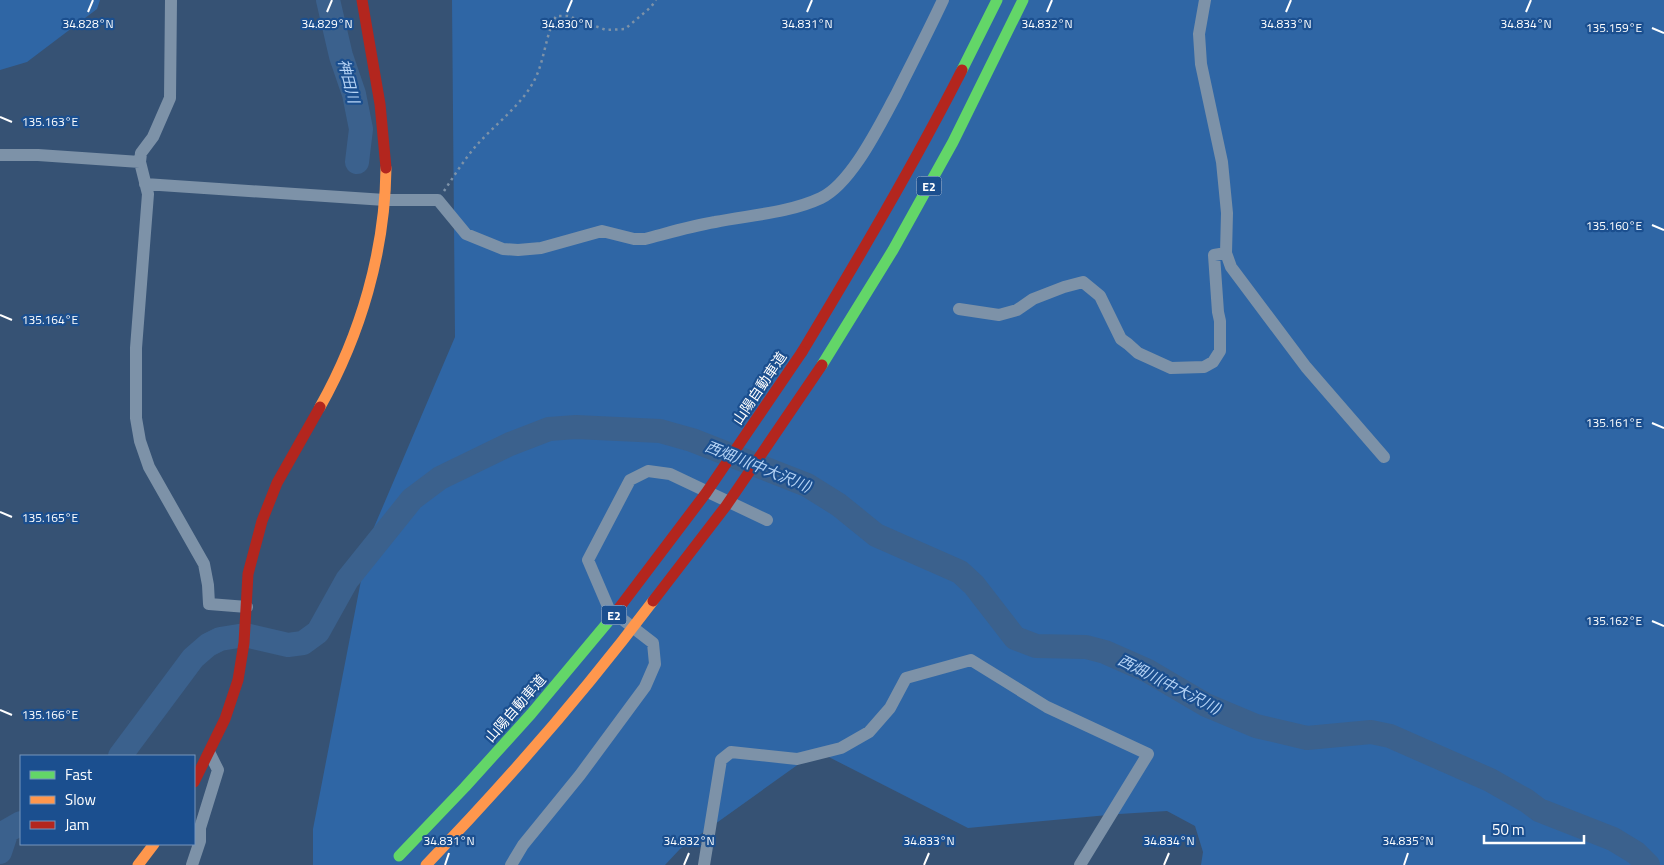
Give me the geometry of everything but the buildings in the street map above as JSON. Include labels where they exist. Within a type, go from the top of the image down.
[{"type":"main road","points":[[195,780],[226,720],[238,680],[244,648],[248,580],[265,508],[284,466],[337,375],[372,276],[382,233],[386,169],[384,129],[376,73],[362,0]]},
{"type":"main road","name":"山陽自動車道","points":[[389,865],[498,750],[603,629],[706,493],[802,352],[872,236],[932,129],[997,0]]},
{"type":"main road","name":"E2","points":[[426,865],[484,805],[550,729],[623,641],[726,506],[822,364],[898,242],[953,142],[1023,0]]},
{"type":"main road","points":[[138,865],[153,845]]},
{"type":"street","points":[[171,0],[170,98],[153,136],[141,153],[140,162],[148,194],[136,348],[136,418],[140,441],[149,467],[204,564],[209,604],[247,607]]},
{"type":"street","points":[[145,184],[385,200],[438,200],[466,234],[503,249],[518,250],[541,248],[602,231],[634,239],[645,239],[711,222],[799,207],[823,197],[842,182],[853,168],[880,124],[943,0]]},
{"type":"street","points":[[1205,0],[1199,34],[1201,64],[1222,162],[1227,213],[1226,253],[1231,267],[1306,367],[1384,457]]},
{"type":"street","points":[[0,155],[38,155],[140,162]]},
{"type":"street","points":[[959,310],[999,315],[1017,310],[1033,299],[1083,282],[1100,296],[1121,339],[1138,353],[1171,368],[1204,367],[1212,362],[1220,350],[1220,321],[1214,255],[1226,253]]},
{"type":"street","points":[[511,865],[523,845],[580,775],[646,687],[656,664],[654,643],[609,609],[588,560],[630,480],[648,471],[670,474],[767,520]]},
{"type":"street","points":[[704,865],[721,760],[731,752],[797,759],[840,748],[869,732],[890,708],[906,678],[971,660],[1047,707],[1148,754],[1080,865]]},
{"type":"street","points":[[192,865],[200,841],[200,828],[218,770],[210,754]]},
{"type":"path","points":[[438,200],[475,148],[515,106],[533,82],[541,64],[550,28],[556,16],[568,16],[606,30],[625,29],[652,7],[656,0]]},
{"type":"shaded area","points":[[0,0],[100,0],[97,9],[27,62],[0,70]]},
{"type":"shaded area","points":[[452,0],[1664,0],[1664,865],[1201,865],[1203,852],[1195,826],[1167,811],[968,828],[817,751],[680,849],[665,865],[313,865],[313,829],[369,539],[455,337]]},
{"type":"waterway","name":"神田川","points":[[328,0],[341,56],[354,94],[361,129],[357,162]]},
{"type":"waterway","name":"西畑川(中大沢川)","points":[[121,755],[193,658],[208,645],[220,639],[245,635],[288,645],[303,643],[318,632],[347,580],[412,499],[440,478],[510,444],[549,429],[576,427],[660,431],[692,440],[807,485],[839,505],[876,535],[960,572],[974,585],[1015,638],[1036,646],[1086,647],[1105,652],[1148,671],[1206,705],[1256,726],[1307,738],[1371,732],[1390,736],[1490,780],[1539,810],[1613,839],[1636,853],[1648,865]]},
{"type":"waterway","name":"西畑川(中大沢川)","points":[[0,852],[7,831],[20,824]]},
{"type":"traffic: fast","points":[[962,70],[997,0]]},
{"type":"traffic: fast","points":[[822,365],[893,250],[953,142],[1023,0]]},
{"type":"traffic: fast","points":[[399,856],[531,714],[613,616]]},
{"type":"traffic: slow","points":[[320,407],[347,351],[368,291],[381,230],[386,168]]},
{"type":"traffic: slow","points":[[426,865],[544,736],[653,601]]},
{"type":"traffic: slow","points":[[138,865],[153,845]]},
{"type":"traffic: jam","points":[[362,0],[380,104],[386,168]]},
{"type":"traffic: jam","points":[[802,352],[885,212],[962,70]]},
{"type":"traffic: jam","points":[[613,616],[706,493],[802,352]]},
{"type":"traffic: jam","points":[[653,601],[726,506],[822,365]]},
{"type":"traffic: jam","points":[[195,780],[225,719],[238,680],[244,643],[248,574],[262,521],[277,483],[320,407]]}]
